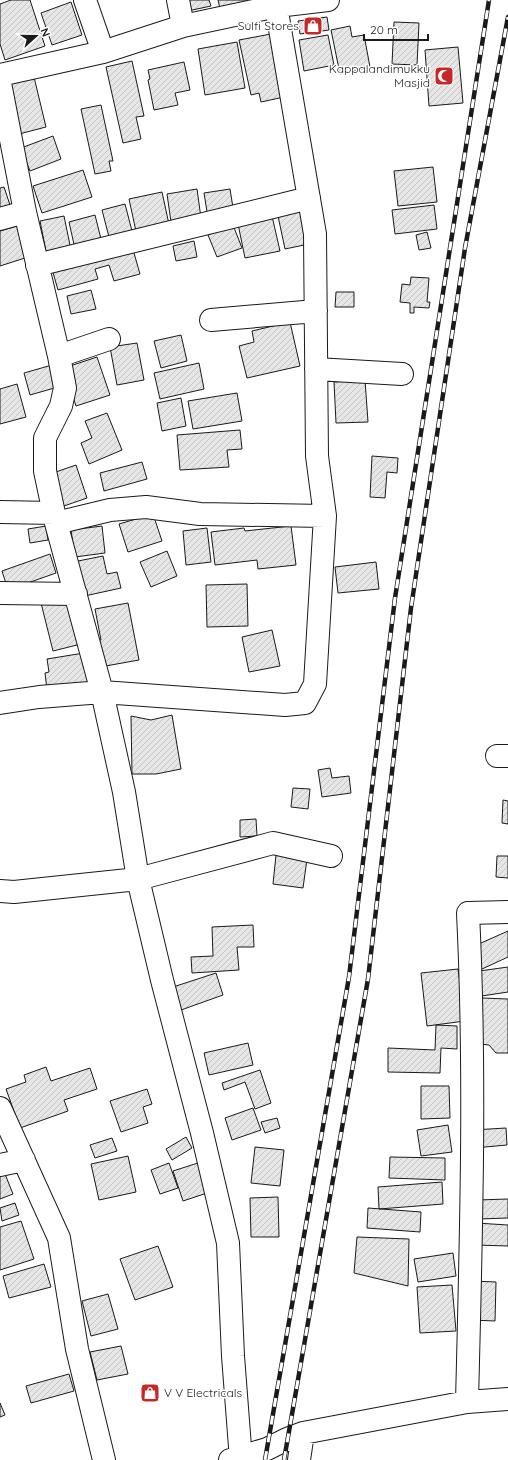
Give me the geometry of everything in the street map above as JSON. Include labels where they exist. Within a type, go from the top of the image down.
[{"type":"street","points":[[84,0],[103,52]]},
{"type":"street","points":[[178,0],[183,26]]},
{"type":"street","points":[[0,75],[103,52],[183,26],[276,3],[328,0]]},
{"type":"street","points":[[0,703],[39,697],[102,692],[284,705],[305,703],[315,684],[325,516],[317,456],[315,234],[276,3]]},
{"type":"street","points":[[0,83],[5,138],[38,265],[65,388],[61,406],[45,438],[45,471],[55,518],[102,692],[124,792],[138,879],[228,1243],[237,1459],[267,1449],[303,1433],[467,1402],[508,1399]]},
{"type":"street","points":[[38,265],[309,198]]},
{"type":"street","points":[[0,219],[25,212]]},
{"type":"street","points":[[211,320],[316,311]]},
{"type":"street","points":[[59,356],[109,339]]},
{"type":"street","points":[[316,370],[402,374]]},
{"type":"street","points":[[0,512],[55,518],[110,510],[146,507],[200,514],[325,516]]},
{"type":"street","points":[[0,593],[76,594]]},
{"type":"street","points":[[0,891],[14,892],[138,879],[273,843],[331,856]]},
{"type":"street","points":[[467,1402],[472,1158],[468,912],[508,912]]},
{"type":"street","points":[[0,1108],[59,1238],[77,1348],[104,1460]]},
{"type":"street","points":[[0,1165],[24,1160]]},
{"type":"street","points":[[299,1460],[303,1433]]},
{"type":"building","points":[[11,0],[30,0],[45,46],[5,60],[0,44],[0,4]]},
{"type":"building","points":[[181,0],[209,0],[211,6],[183,12]]},
{"type":"building","points":[[218,0],[255,0],[221,13]]},
{"type":"building","points":[[71,2],[82,35],[52,45],[41,13]]},
{"type":"building","name":"Sulfi Stores","points":[[327,17],[329,30],[300,34],[298,21]]},
{"type":"building","points":[[394,22],[419,23],[417,65],[392,64]]},
{"type":"building","points":[[350,26],[352,37],[364,35],[370,67],[340,74],[331,30]]},
{"type":"building","points":[[271,34],[284,97],[261,102],[259,93],[251,95],[239,40]]},
{"type":"building","points":[[328,35],[334,65],[304,71],[299,40]]},
{"type":"building","points":[[237,42],[245,88],[205,95],[198,49]]},
{"type":"building","name":"Kappalandimukku Masjid","points":[[458,47],[463,103],[429,106],[425,50]]},
{"type":"building","points":[[132,61],[144,116],[136,117],[141,139],[123,143],[106,67]]},
{"type":"building","points":[[184,62],[190,90],[175,93],[178,105],[154,110],[148,80],[150,79],[148,70]]},
{"type":"building","points":[[34,77],[46,127],[19,134],[7,83]]},
{"type":"building","points":[[101,105],[113,161],[109,161],[111,171],[95,174],[81,109]]},
{"type":"building","points":[[53,136],[61,159],[30,171],[21,148]]},
{"type":"building","points":[[433,167],[437,202],[398,206],[394,171]]},
{"type":"building","points":[[83,170],[92,197],[42,213],[33,186]]},
{"type":"building","points":[[4,187],[10,205],[0,208],[0,188]]},
{"type":"building","points":[[197,189],[201,218],[171,222],[167,194]]},
{"type":"building","points":[[230,189],[234,214],[208,218],[204,193]]},
{"type":"building","points":[[162,192],[170,229],[137,236],[129,199]]},
{"type":"building","points":[[125,204],[132,231],[109,237],[102,210]]},
{"type":"building","points":[[434,205],[437,229],[395,234],[392,210]]},
{"type":"building","points":[[302,211],[309,244],[285,249],[278,216]]},
{"type":"building","points":[[95,215],[102,243],[75,249],[69,222]]},
{"type":"building","points":[[64,216],[71,250],[47,256],[40,221]]},
{"type":"building","points":[[272,216],[280,251],[245,258],[238,224]]},
{"type":"building","points":[[233,225],[242,248],[217,257],[208,235]]},
{"type":"building","points":[[17,226],[28,257],[0,266],[0,231]]},
{"type":"building","points":[[427,232],[431,248],[419,250],[416,235]]},
{"type":"building","points":[[194,241],[197,257],[176,261],[173,246]]},
{"type":"building","points":[[132,246],[140,274],[114,281],[109,265],[95,269],[98,279],[58,290],[52,269]]},
{"type":"building","points":[[411,277],[429,278],[427,302],[430,302],[429,308],[414,307],[414,313],[410,313],[410,303],[400,302],[402,284],[410,285]]},
{"type":"building","points":[[91,290],[96,309],[71,314],[67,296]]},
{"type":"building","points":[[336,292],[354,292],[354,307],[335,307]]},
{"type":"building","points":[[290,322],[300,366],[247,378],[239,346],[254,342],[252,331]]},
{"type":"building","points":[[181,335],[187,361],[161,368],[154,341]]},
{"type":"building","points":[[137,343],[144,380],[117,385],[110,347]]},
{"type":"building","points":[[97,357],[110,395],[76,406],[64,368]]},
{"type":"building","points":[[199,363],[204,389],[160,399],[154,373]]},
{"type":"building","points":[[52,365],[58,387],[30,395],[24,373]]},
{"type":"building","points":[[365,380],[368,422],[336,423],[334,382]]},
{"type":"building","points":[[17,384],[26,417],[0,424],[0,389]]},
{"type":"building","points":[[237,393],[242,421],[193,429],[188,401]]},
{"type":"building","points":[[181,398],[186,426],[162,431],[157,403]]},
{"type":"building","points":[[107,413],[122,450],[89,464],[81,443],[92,438],[85,421]]},
{"type":"building","points":[[240,430],[242,449],[227,450],[229,467],[180,470],[177,435]]},
{"type":"building","points":[[372,456],[398,458],[397,473],[387,472],[385,498],[370,497]]},
{"type":"building","points":[[142,462],[147,479],[104,491],[100,473]]},
{"type":"building","points":[[76,465],[87,498],[61,507],[50,474]]},
{"type":"building","points":[[153,514],[162,541],[128,552],[119,524]]},
{"type":"building","points":[[46,526],[48,540],[30,543],[28,529]]},
{"type":"building","points":[[102,526],[105,553],[75,557],[71,530]]},
{"type":"building","points":[[291,526],[296,565],[258,569],[257,560],[215,565],[211,532],[244,528],[245,531]]},
{"type":"building","points":[[207,528],[211,562],[186,565],[183,531]]},
{"type":"building","points":[[167,551],[177,576],[151,587],[140,562]]},
{"type":"building","points":[[50,554],[56,573],[8,590],[2,571]]},
{"type":"building","points":[[103,556],[107,574],[117,572],[121,588],[80,597],[73,562]]},
{"type":"building","points":[[376,562],[379,589],[338,593],[335,567]]},
{"type":"building","points":[[247,584],[248,626],[207,627],[206,585]]},
{"type":"building","points":[[68,596],[81,644],[53,651],[41,603]]},
{"type":"building","points":[[128,603],[139,660],[100,667],[94,641],[101,640],[95,609]]},
{"type":"building","points":[[272,630],[280,666],[249,672],[242,637]]},
{"type":"building","points":[[84,653],[89,684],[47,690],[45,673],[49,672],[47,659]]},
{"type":"building","points":[[172,715],[181,769],[156,774],[132,774],[131,716],[151,720]]},
{"type":"building","points":[[330,768],[332,778],[349,776],[351,793],[322,797],[318,770]]},
{"type":"building","points":[[293,788],[310,789],[308,809],[291,807]]},
{"type":"building","points":[[503,800],[508,801],[508,824],[502,823]]},
{"type":"building","points":[[256,819],[257,836],[240,837],[240,820]]},
{"type":"building","points":[[276,855],[307,859],[303,888],[273,884]]},
{"type":"building","points":[[497,856],[508,856],[508,878],[496,877]]},
{"type":"building","points":[[253,925],[254,947],[237,947],[239,970],[192,973],[191,957],[213,956],[212,927]]},
{"type":"building","points":[[508,931],[508,957],[482,969],[472,947]]},
{"type":"building","points":[[508,967],[508,992],[475,997],[472,972]]},
{"type":"building","points":[[458,969],[465,1021],[427,1026],[421,973]]},
{"type":"building","points":[[216,973],[223,995],[181,1010],[173,987]]},
{"type":"building","points":[[482,998],[508,999],[508,1053],[496,1053],[489,1045],[479,1044]]},
{"type":"building","points":[[436,1025],[457,1026],[457,1049],[441,1048],[440,1073],[388,1072],[388,1048],[435,1050]]},
{"type":"building","points":[[248,1043],[253,1065],[209,1075],[204,1053]]},
{"type":"building","points":[[46,1067],[51,1081],[90,1068],[97,1089],[64,1100],[68,1111],[20,1128],[6,1089],[26,1082],[24,1075]]},
{"type":"building","points":[[260,1070],[271,1103],[255,1109],[245,1082],[224,1090],[222,1083]]},
{"type":"building","points":[[421,1086],[449,1086],[450,1118],[421,1119]]},
{"type":"building","points":[[147,1089],[152,1104],[143,1107],[148,1123],[121,1132],[110,1101]]},
{"type":"building","points":[[253,1108],[261,1130],[232,1140],[225,1118]]},
{"type":"building","points":[[277,1118],[280,1128],[265,1133],[261,1122]]},
{"type":"building","points":[[448,1125],[452,1152],[421,1156],[417,1130]]},
{"type":"building","points":[[506,1128],[507,1145],[474,1148],[473,1130]]},
{"type":"building","points":[[186,1137],[192,1148],[172,1160],[166,1149]]},
{"type":"building","points":[[112,1138],[117,1151],[95,1158],[90,1145]]},
{"type":"building","points":[[255,1147],[284,1150],[280,1186],[251,1183]]},
{"type":"building","points":[[128,1156],[136,1192],[99,1200],[91,1164]]},
{"type":"building","points":[[390,1157],[445,1158],[445,1180],[389,1178]]},
{"type":"building","points":[[201,1162],[210,1192],[183,1201],[173,1171]]},
{"type":"building","points":[[169,1163],[178,1188],[160,1194],[151,1170]]},
{"type":"building","points":[[5,1174],[13,1194],[0,1199],[0,1176]]},
{"type":"building","points":[[442,1182],[443,1204],[379,1209],[378,1187]]},
{"type":"building","points":[[278,1197],[279,1237],[251,1237],[250,1198]]},
{"type":"building","points":[[508,1199],[508,1218],[478,1219],[477,1200]]},
{"type":"building","points":[[15,1203],[19,1215],[2,1221],[0,1208]]},
{"type":"building","points":[[368,1208],[421,1212],[420,1232],[367,1228]]},
{"type":"building","points":[[21,1221],[34,1259],[0,1270],[0,1227]]},
{"type":"building","points":[[476,1223],[508,1225],[508,1246],[475,1245]]},
{"type":"building","points":[[357,1237],[409,1239],[408,1286],[354,1273]]},
{"type":"building","points":[[158,1246],[173,1287],[135,1300],[120,1259]]},
{"type":"building","points":[[453,1253],[456,1276],[418,1282],[414,1259]]},
{"type":"building","points":[[44,1264],[51,1287],[9,1298],[3,1276]]},
{"type":"building","points":[[472,1281],[496,1282],[495,1321],[471,1320]]},
{"type":"building","points":[[452,1285],[456,1331],[420,1333],[417,1287]]},
{"type":"building","points":[[108,1294],[118,1329],[91,1336],[82,1301]]},
{"type":"building","points":[[121,1346],[128,1374],[97,1380],[90,1352]]},
{"type":"building","points":[[69,1374],[74,1391],[31,1403],[26,1386]]},
{"type":"building","points":[[0,1403],[5,1415],[0,1417]]},
{"type":"railway","points":[[265,1460],[349,977],[395,598],[489,0]]},
{"type":"railway","points":[[284,1460],[368,979],[411,608],[465,248],[508,17]]},
{"type":"place","name":"Sulfi Stores","points":[[313,26]]},
{"type":"place","name":"Kappalandimukku Masjid","points":[[444,76]]},
{"type":"place","name":"V V Electricals","points":[[150,1393]]}]
